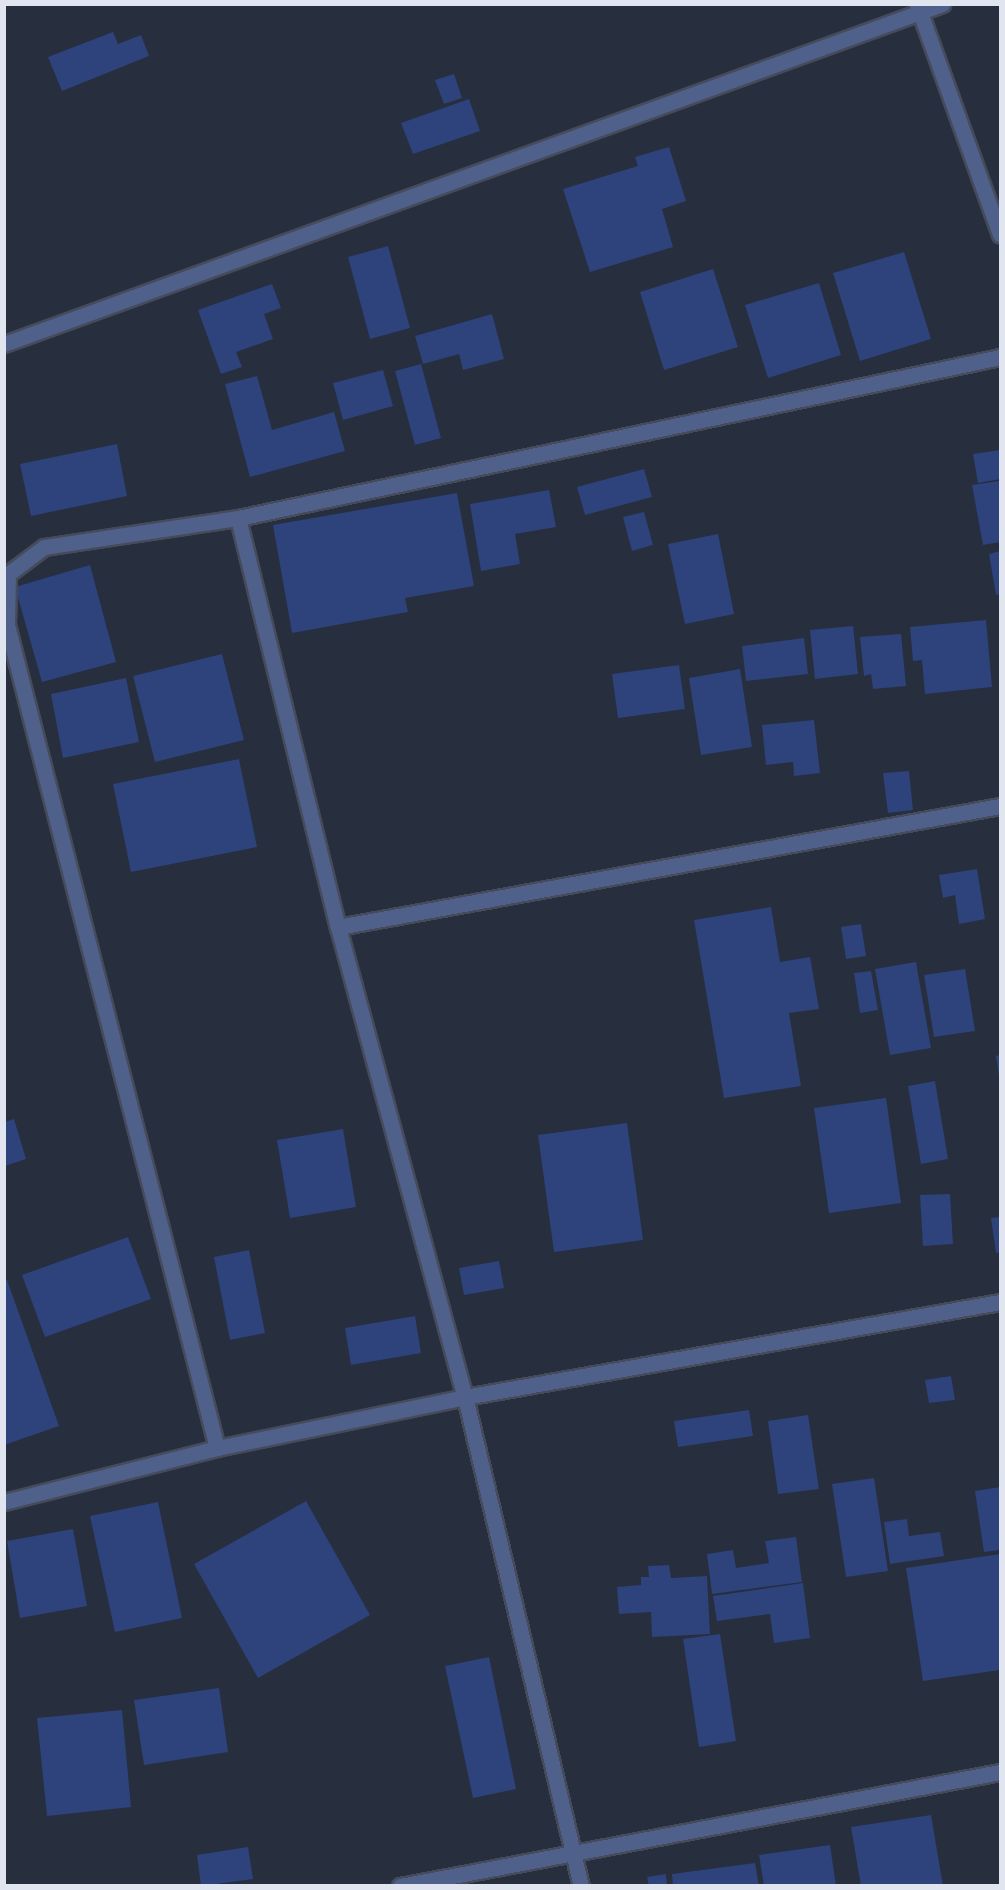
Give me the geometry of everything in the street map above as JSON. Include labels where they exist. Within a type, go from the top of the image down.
[{"type":"street","points":[[4,345],[918,8],[942,4]]},
{"type":"street","points":[[918,8],[1000,234]]},
{"type":"street","points":[[217,1448],[7,625],[8,574],[44,547],[238,518],[1000,357]]},
{"type":"street","points":[[238,518],[338,927],[465,1397],[581,1886]]},
{"type":"street","points":[[338,927],[1000,806]]},
{"type":"street","points":[[4,1502],[217,1448],[465,1397],[1000,1302]]},
{"type":"street","points":[[400,1886],[1000,1772]]},
{"type":"building","points":[[113,32],[118,44],[141,35],[149,56],[62,91],[48,57]]},
{"type":"building","points":[[454,74],[462,98],[444,104],[435,80]]},
{"type":"building","points":[[469,99],[480,131],[413,154],[401,123]]},
{"type":"building","points":[[669,147],[686,201],[662,209],[673,247],[590,272],[563,189],[638,166],[635,157]]},
{"type":"building","points":[[388,246],[410,328],[370,339],[348,257]]},
{"type":"building","points":[[904,252],[931,339],[860,361],[833,273]]},
{"type":"building","points":[[713,269],[738,347],[664,370],[640,292]]},
{"type":"building","points":[[819,283],[841,355],[768,378],[745,305]]},
{"type":"building","points":[[272,284],[281,308],[264,314],[273,339],[236,352],[242,367],[221,374],[198,310]]},
{"type":"building","points":[[492,314],[504,359],[463,370],[459,354],[423,364],[415,336]]},
{"type":"building","points":[[421,364],[441,438],[415,445],[395,371]]},
{"type":"building","points":[[383,370],[393,406],[343,420],[333,383]]},
{"type":"building","points":[[257,376],[272,430],[334,412],[345,451],[250,477],[225,384]]},
{"type":"building","points":[[117,444],[127,496],[31,516],[20,464]]},
{"type":"building","points":[[1000,450],[1000,479],[978,483],[973,454]]},
{"type":"building","points":[[644,469],[652,497],[585,515],[577,487]]},
{"type":"building","points":[[999,481],[1000,542],[983,545],[972,485]]},
{"type":"building","points":[[549,490],[556,527],[515,534],[520,564],[481,571],[470,504]]},
{"type":"building","points":[[457,493],[474,586],[405,598],[408,612],[292,633],[273,525]]},
{"type":"building","points":[[644,512],[653,545],[632,551],[623,517]]},
{"type":"building","points":[[718,534],[734,614],[685,624],[668,544]]},
{"type":"building","points":[[1000,551],[1000,594],[996,595],[989,554]]},
{"type":"building","points":[[90,565],[116,662],[42,682],[15,587]]},
{"type":"building","points":[[986,620],[992,687],[925,694],[922,660],[913,661],[910,627]]},
{"type":"building","points":[[853,626],[858,674],[815,679],[810,630]]},
{"type":"building","points":[[901,634],[906,686],[873,689],[871,674],[864,676],[860,637]]},
{"type":"building","points":[[804,638],[808,674],[746,681],[742,646]]},
{"type":"building","points":[[222,654],[244,740],[155,762],[133,676]]},
{"type":"building","points":[[679,665],[685,709],[618,718],[612,674]]},
{"type":"building","points":[[740,669],[752,747],[701,755],[689,678]]},
{"type":"building","points":[[126,678],[139,742],[63,758],[51,694]]},
{"type":"building","points":[[814,720],[820,773],[794,776],[793,762],[766,765],[762,725]]},
{"type":"building","points":[[239,759],[257,847],[131,872],[113,784]]},
{"type":"building","points":[[909,771],[913,810],[888,813],[883,773]]},
{"type":"building","points":[[977,869],[985,919],[959,924],[955,895],[943,898],[939,875]]},
{"type":"building","points":[[771,907],[780,962],[810,957],[819,1009],[789,1013],[801,1086],[724,1098],[694,920]]},
{"type":"building","points":[[861,924],[866,956],[846,959],[841,927]]},
{"type":"building","points":[[916,962],[931,1048],[890,1055],[875,969]]},
{"type":"building","points":[[965,969],[975,1031],[934,1037],[924,975]]},
{"type":"building","points":[[871,971],[878,1010],[860,1013],[854,973]]},
{"type":"building","points":[[1000,1055],[1000,1076],[999,1076],[996,1056]]},
{"type":"building","points":[[935,1081],[948,1159],[921,1164],[908,1086]]},
{"type":"building","points":[[886,1098],[901,1203],[829,1213],[814,1108]]},
{"type":"building","points":[[14,1119],[26,1159],[5,1166],[5,1122]]},
{"type":"building","points":[[627,1123],[643,1240],[554,1252],[538,1135]]},
{"type":"building","points":[[343,1129],[356,1207],[290,1218],[277,1140]]},
{"type":"building","points":[[950,1194],[953,1244],[923,1246],[920,1195]]},
{"type":"building","points":[[1000,1217],[1000,1252],[996,1253],[991,1218]]},
{"type":"building","points":[[128,1237],[151,1299],[45,1337],[22,1275]]},
{"type":"building","points":[[249,1250],[265,1333],[230,1340],[214,1257]]},
{"type":"building","points":[[499,1261],[504,1288],[464,1295],[459,1268]]},
{"type":"building","points":[[7,1280],[59,1426],[4,1445],[4,1281]]},
{"type":"building","points":[[415,1316],[421,1353],[351,1365],[345,1328]]},
{"type":"building","points":[[951,1376],[955,1400],[929,1403],[925,1380]]},
{"type":"building","points":[[749,1410],[753,1436],[678,1447],[674,1421]]},
{"type":"building","points":[[808,1415],[819,1489],[778,1494],[768,1421]]},
{"type":"building","points":[[874,1478],[888,1571],[846,1577],[832,1484]]},
{"type":"building","points":[[1000,1487],[1000,1550],[984,1552],[975,1491]]},
{"type":"building","points":[[306,1501],[370,1615],[258,1678],[194,1564]]},
{"type":"building","points":[[158,1502],[182,1618],[115,1632],[90,1516]]},
{"type":"building","points":[[907,1519],[909,1536],[940,1532],[944,1556],[890,1564],[884,1522]]},
{"type":"building","points":[[73,1529],[87,1606],[20,1618],[7,1541]]},
{"type":"building","points":[[796,1537],[802,1582],[712,1594],[707,1554],[733,1550],[736,1568],[769,1563],[765,1541]]},
{"type":"building","points":[[1000,1554],[1000,1670],[923,1681],[906,1568]]},
{"type":"building","points":[[669,1565],[671,1578],[707,1576],[710,1634],[652,1637],[651,1612],[619,1614],[617,1587],[641,1585],[641,1577],[649,1577],[648,1566]]},
{"type":"building","points":[[803,1583],[810,1638],[774,1643],[770,1614],[717,1621],[713,1596]]},
{"type":"building","points":[[720,1634],[736,1741],[699,1747],[683,1639]]},
{"type":"building","points":[[489,1657],[516,1789],[473,1798],[445,1666]]},
{"type":"building","points":[[219,1688],[228,1752],[144,1765],[134,1700]]},
{"type":"building","points":[[122,1710],[131,1807],[47,1816],[37,1718]]},
{"type":"building","points":[[931,1815],[943,1886],[861,1886],[851,1827]]},
{"type":"building","points":[[830,1845],[836,1886],[764,1886],[759,1855]]},
{"type":"building","points":[[248,1847],[253,1879],[201,1886],[197,1855]]},
{"type":"building","points":[[755,1863],[759,1886],[673,1886],[672,1874]]},
{"type":"building","points":[[666,1874],[667,1886],[649,1886],[647,1877]]}]
